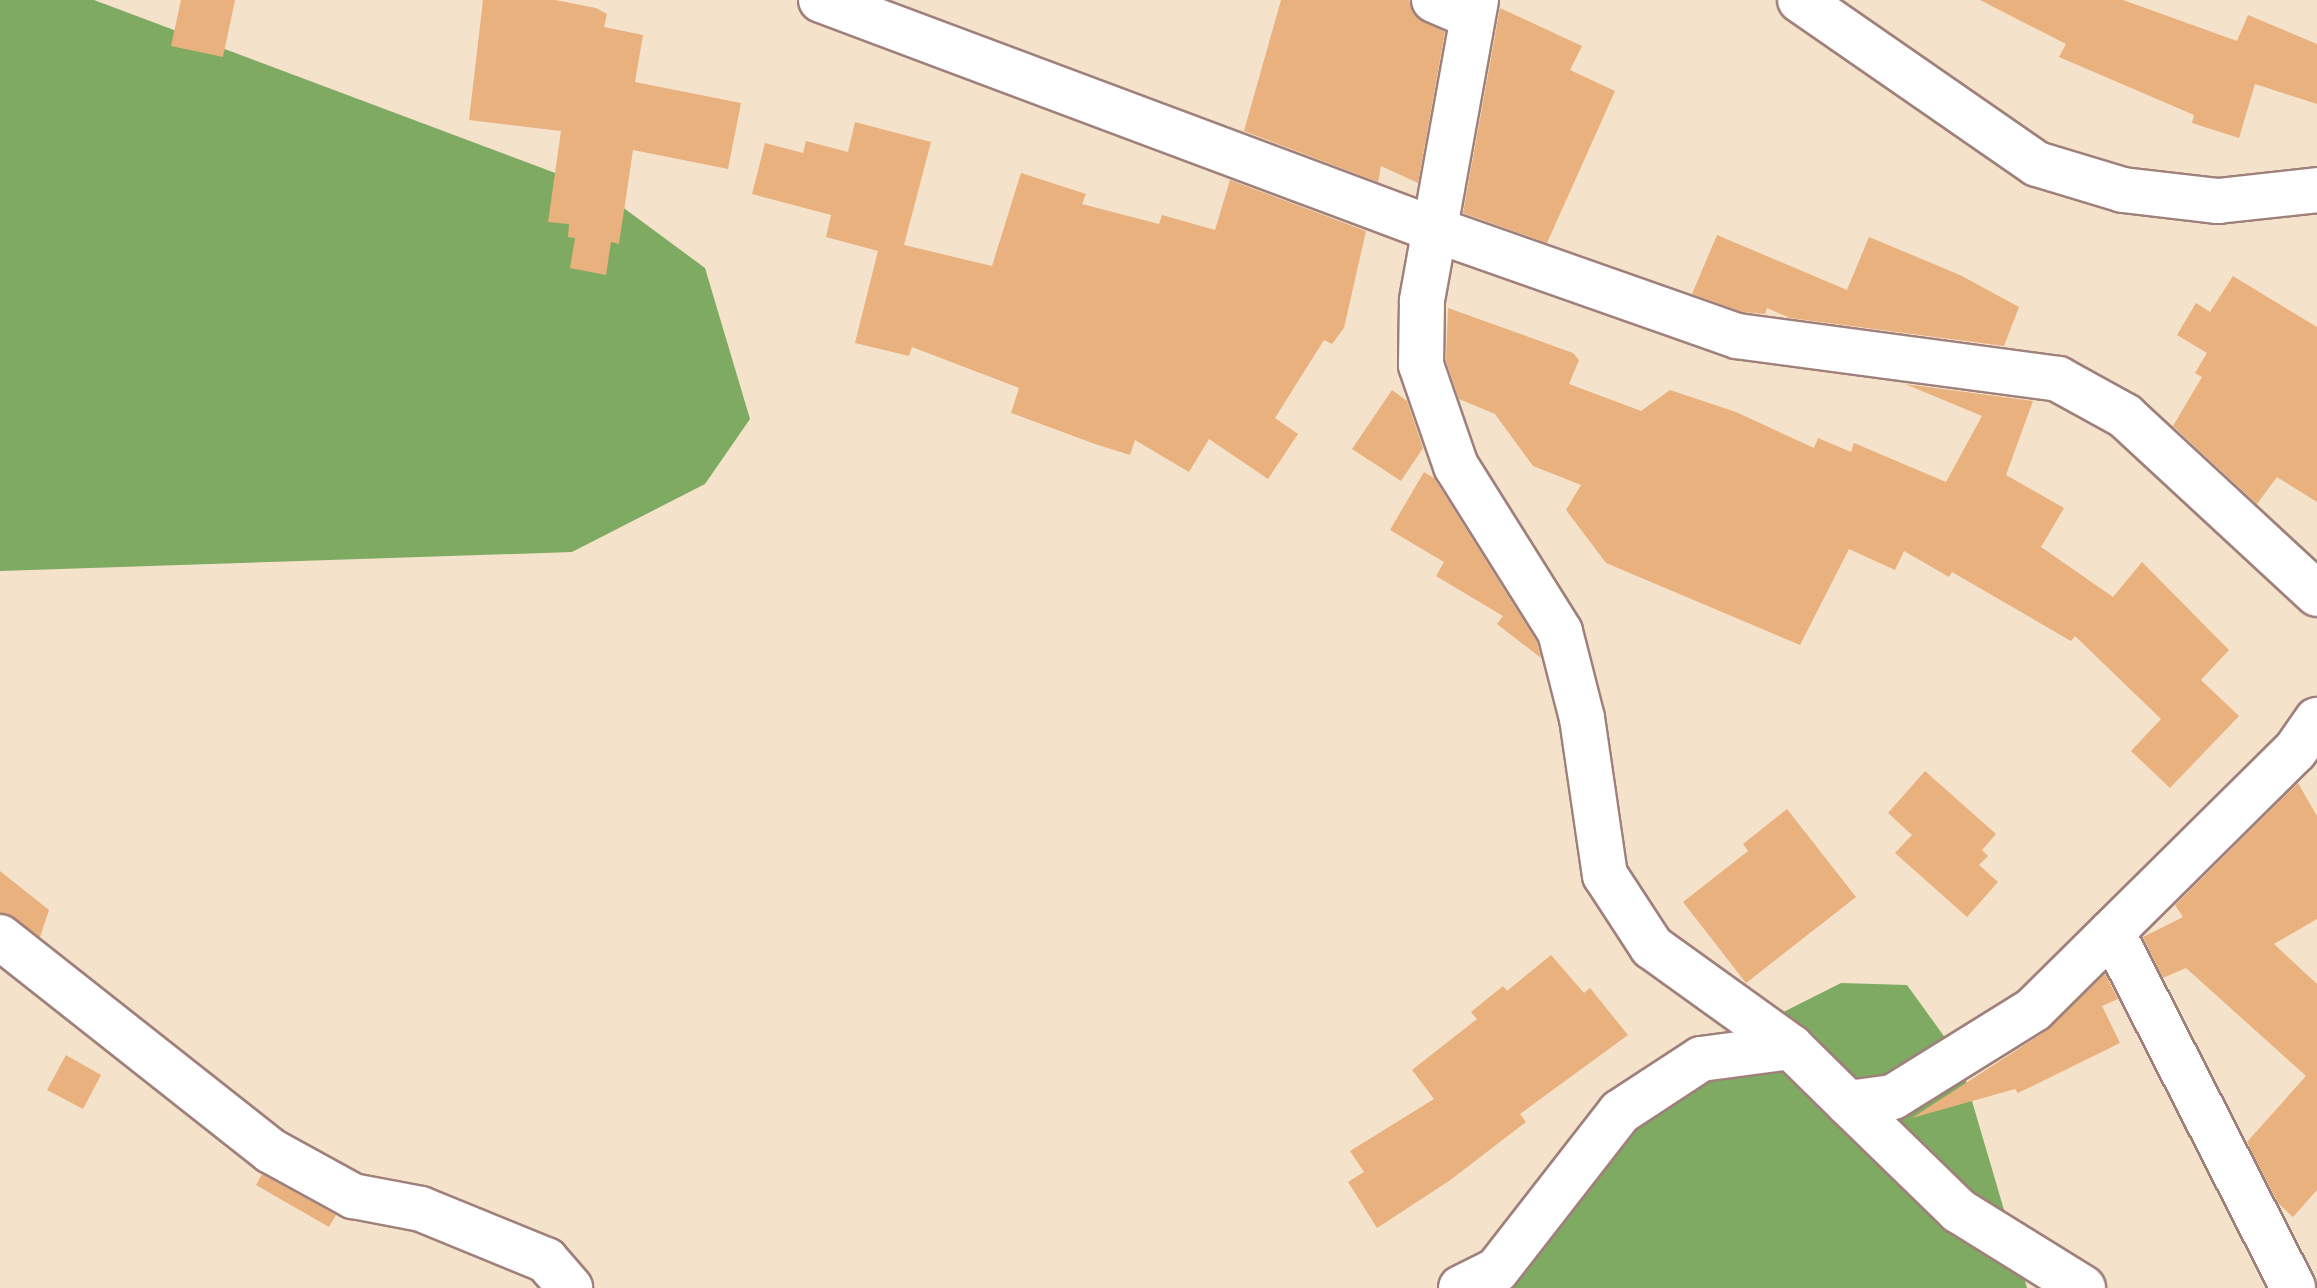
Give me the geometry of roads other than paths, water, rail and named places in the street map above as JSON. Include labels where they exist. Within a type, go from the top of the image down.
[{"type":"street","points":[[821,0],[1433,229],[1737,336],[2058,379],[2125,416],[2317,594]]},
{"type":"street","points":[[1800,0],[2037,164],[2123,190],[2218,201],[2317,190]]},
{"type":"street","points":[[1460,5],[1422,301],[1421,365],[1456,466],[1560,632],[1582,718],[1605,875],[1652,947],[1791,1047],[1959,1211],[2083,1288]]},
{"type":"street","points":[[1848,1103],[1893,1097],[2033,1010],[2295,751],[2317,720]]},
{"type":"street","points":[[2112,932],[2293,1288]]},
{"type":"street","points":[[0,937],[271,1151],[353,1196],[421,1209],[546,1260],[570,1288]]},
{"type":"street","points":[[1461,1288],[1497,1270],[1620,1112],[1701,1059],[1791,1047]]}]
